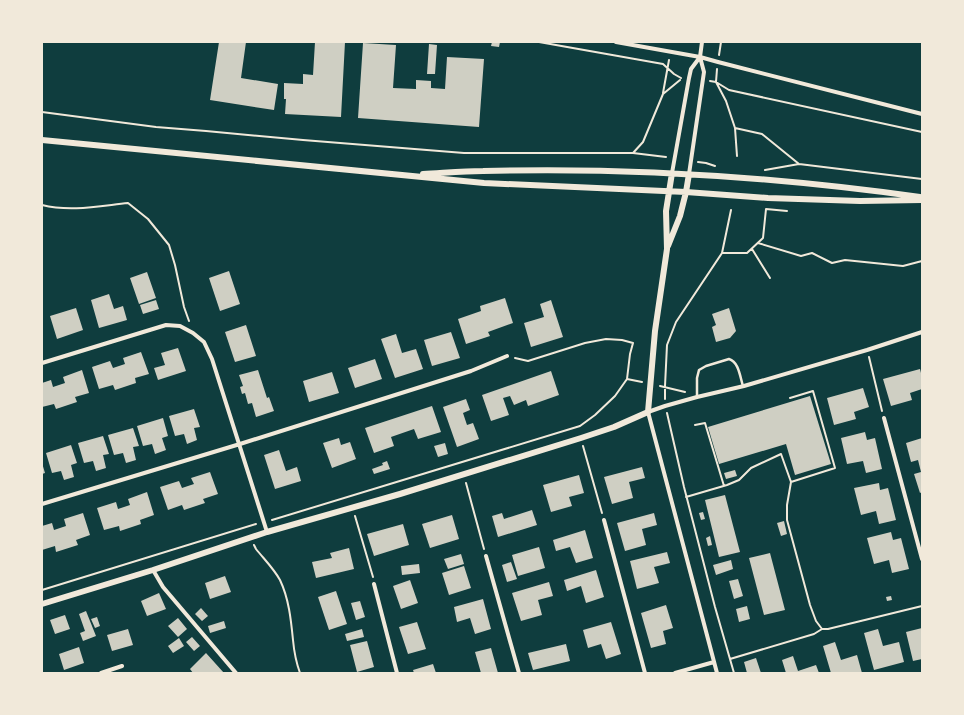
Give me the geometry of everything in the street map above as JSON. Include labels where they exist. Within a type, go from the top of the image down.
[{"type":"street","points":[[616,42],[700,57],[922,114]]},
{"type":"street","points":[[667,250],[680,216],[686,192],[704,72],[700,57],[702,42]]},
{"type":"street","points":[[700,57],[691,69],[689,78],[666,211],[667,250],[655,331],[648,412],[717,673]]},
{"type":"street","points":[[42,140],[484,184],[686,192],[768,198],[852,201],[922,199]]},
{"type":"street","points":[[403,175],[483,171],[560,170],[672,173],[861,189],[922,199]]},
{"type":"street","points":[[42,363],[166,325],[180,326],[193,332],[204,342],[212,359],[267,532]]},
{"type":"street","points":[[42,604],[153,570],[267,532],[581,438],[614,427],[665,406],[744,386],[867,350],[922,332]]},
{"type":"street","points":[[42,504],[240,444],[471,371],[507,356]]},
{"type":"street","points":[[884,418],[922,559]]},
{"type":"street","points":[[604,520],[645,673]]},
{"type":"street","points":[[486,556],[519,673]]},
{"type":"street","points":[[153,570],[163,587],[236,673]]},
{"type":"street","points":[[374,584],[397,673]]},
{"type":"street","points":[[675,673],[714,662]]},
{"type":"street","points":[[101,673],[122,666]]},
{"type":"lane","points":[[697,397],[697,378],[699,370],[706,366],[729,359],[736,363],[744,386]]},
{"type":"path","points":[[539,42],[663,64],[674,74],[682,78],[663,94]]},
{"type":"path","points":[[721,42],[716,82],[726,100],[735,128],[737,156]]},
{"type":"path","points":[[633,153],[644,142],[663,94],[670,52]]},
{"type":"path","points":[[703,80],[716,82],[729,90],[922,132]]},
{"type":"path","points":[[42,112],[206,132],[464,153],[633,153],[674,158]]},
{"type":"path","points":[[735,128],[762,134],[799,164]]},
{"type":"path","points":[[691,161],[706,163],[721,168]]},
{"type":"path","points":[[763,170],[799,164],[922,179]]},
{"type":"path","points":[[42,205],[74,209],[128,203],[148,219],[169,244],[184,308],[193,332]]},
{"type":"path","points":[[722,253],[747,253],[763,238],[766,209],[787,211]]},
{"type":"path","points":[[731,210],[722,253],[676,322],[667,345],[665,406],[686,497],[734,673]]},
{"type":"path","points":[[758,243],[801,256],[812,254],[832,262],[845,260],[904,266],[922,261]]},
{"type":"path","points":[[752,249],[770,278]]},
{"type":"path","points":[[42,590],[580,426],[595,415],[615,396],[628,379],[630,354],[633,343],[622,340],[606,340],[585,343],[528,361],[507,356]]},
{"type":"path","points":[[867,350],[884,418]]},
{"type":"path","points":[[628,379],[665,386],[697,397]]},
{"type":"path","points":[[790,398],[814,391],[834,468],[791,482]]},
{"type":"path","points":[[695,425],[705,423],[724,486]]},
{"type":"path","points":[[581,438],[604,520]]},
{"type":"path","points":[[686,497],[739,480],[751,468],[781,454],[791,482],[787,505],[787,520],[810,605],[816,621],[822,629]]},
{"type":"path","points":[[464,474],[486,556]]},
{"type":"path","points":[[353,507],[374,584]]},
{"type":"path","points":[[248,527],[256,549],[274,570],[285,594],[291,617],[296,661],[300,673]]},
{"type":"path","points":[[730,660],[814,634],[822,629],[828,630],[922,606]]},
{"type":"building","points":[[219,42],[246,42],[241,78],[278,84],[274,110],[210,100]]},
{"type":"building","points":[[315,42],[345,42],[341,117],[285,114],[286,99],[284,99],[284,83],[303,84],[303,74],[313,75]]},
{"type":"building","points":[[492,42],[500,42],[499,47],[491,46]]},
{"type":"building","points":[[363,43],[396,45],[393,88],[416,89],[416,80],[431,81],[431,88],[445,89],[447,57],[484,59],[479,127],[358,118]]},
{"type":"building","points":[[429,44],[437,45],[435,74],[427,74]]},
{"type":"building","points":[[229,271],[240,304],[220,311],[209,278]]},
{"type":"building","points":[[147,272],[156,298],[139,304],[130,278]]},
{"type":"building","points":[[109,294],[114,309],[123,306],[127,320],[99,328],[91,300]]},
{"type":"building","points":[[505,298],[513,323],[488,332],[490,336],[466,344],[458,319],[481,311],[480,306]]},
{"type":"building","points":[[156,300],[159,309],[143,314],[140,305]]},
{"type":"building","points":[[551,300],[563,337],[531,347],[524,323],[544,317],[540,304]]},
{"type":"building","points":[[76,308],[83,330],[57,339],[50,316]]},
{"type":"building","points":[[729,308],[736,331],[730,338],[716,342],[712,327],[716,325],[712,314]]},
{"type":"building","points":[[246,325],[256,356],[235,362],[225,332]]},
{"type":"building","points":[[451,332],[460,358],[432,366],[424,340]]},
{"type":"building","points":[[396,334],[402,353],[416,349],[423,369],[395,378],[381,339]]},
{"type":"building","points":[[178,348],[186,371],[158,380],[154,368],[165,365],[161,353]]},
{"type":"building","points":[[141,352],[149,374],[135,378],[136,383],[115,390],[113,385],[99,389],[92,367],[110,361],[113,368],[125,364],[123,358]]},
{"type":"building","points":[[375,359],[382,379],[355,388],[348,368]]},
{"type":"building","points":[[920,369],[922,389],[910,393],[912,400],[891,406],[883,379]]},
{"type":"building","points":[[82,370],[89,393],[75,397],[77,402],[56,409],[54,404],[42,407],[42,383],[51,380],[53,387],[65,383],[63,377]]},
{"type":"building","points":[[258,370],[267,398],[269,397],[274,411],[256,417],[252,403],[248,404],[245,393],[242,394],[240,387],[243,386],[239,375]]},
{"type":"building","points":[[551,371],[559,395],[528,406],[526,400],[514,405],[510,396],[503,398],[509,415],[491,421],[482,395]]},
{"type":"building","points":[[332,372],[339,393],[309,402],[303,381]]},
{"type":"building","points":[[863,388],[869,407],[854,412],[856,419],[834,425],[827,398]]},
{"type":"building","points":[[810,396],[831,464],[795,475],[786,444],[719,464],[708,427]]},
{"type":"building","points":[[466,399],[470,410],[463,413],[467,425],[473,423],[479,439],[457,447],[443,407]]},
{"type":"building","points":[[432,406],[441,432],[418,439],[414,429],[391,437],[394,446],[374,453],[365,428]]},
{"type":"building","points":[[194,409],[200,427],[194,428],[197,440],[187,444],[184,434],[175,436],[169,416]]},
{"type":"building","points":[[163,418],[168,436],[162,438],[166,450],[155,454],[152,444],[143,446],[137,426]]},
{"type":"building","points":[[133,428],[139,446],[133,447],[136,460],[126,463],[123,453],[114,455],[108,435]]},
{"type":"building","points":[[865,432],[867,440],[875,438],[882,469],[866,473],[863,461],[847,464],[841,438]]},
{"type":"building","points":[[103,436],[109,454],[103,455],[106,468],[96,471],[93,461],[84,463],[78,443]]},
{"type":"building","points":[[339,438],[341,445],[350,442],[356,459],[332,468],[323,443]]},
{"type":"building","points":[[922,438],[922,492],[920,493],[914,474],[921,472],[918,460],[911,462],[906,443]]},
{"type":"building","points":[[445,443],[448,454],[438,457],[434,446]]},
{"type":"building","points":[[71,445],[77,463],[71,465],[74,477],[64,480],[61,471],[52,473],[46,453]]},
{"type":"building","points":[[279,450],[286,471],[297,467],[301,481],[275,489],[264,455]]},
{"type":"building","points":[[387,461],[390,469],[374,474],[372,469],[383,465],[382,463]]},
{"type":"building","points":[[42,463],[45,473],[42,474]]},
{"type":"building","points":[[642,467],[645,478],[629,482],[633,498],[612,504],[604,477]]},
{"type":"building","points":[[735,470],[737,476],[726,479],[724,473]]},
{"type":"building","points":[[210,472],[218,494],[203,499],[205,503],[184,510],[182,505],[168,510],[160,487],[179,481],[182,488],[194,484],[191,478]]},
{"type":"building","points":[[579,475],[584,493],[569,497],[572,506],[551,512],[543,485]]},
{"type":"building","points":[[879,483],[880,490],[888,488],[896,520],[879,524],[876,511],[861,515],[854,488]]},
{"type":"building","points":[[147,492],[154,515],[140,520],[141,524],[120,531],[119,526],[104,530],[97,508],[116,502],[118,509],[130,505],[128,499]]},
{"type":"building","points":[[725,495],[740,552],[719,557],[705,500]]},
{"type":"building","points":[[532,510],[537,525],[498,537],[492,516],[502,513],[504,519]]},
{"type":"building","points":[[703,512],[705,519],[701,520],[699,513]]},
{"type":"building","points":[[83,513],[90,535],[76,540],[78,545],[56,552],[55,546],[42,550],[42,526],[52,523],[54,530],[66,526],[64,519]]},
{"type":"building","points":[[654,513],[657,525],[642,529],[646,545],[625,551],[617,523]]},
{"type":"building","points":[[452,515],[459,539],[430,548],[422,524]]},
{"type":"building","points":[[784,521],[787,534],[781,536],[777,523]]},
{"type":"building","points":[[403,524],[409,545],[374,556],[367,534]]},
{"type":"building","points":[[585,530],[593,558],[576,563],[570,547],[556,551],[553,540]]},
{"type":"building","points":[[891,532],[893,540],[901,538],[909,569],[892,573],[889,560],[874,564],[867,538]]},
{"type":"building","points":[[710,536],[712,545],[708,546],[706,538]]},
{"type":"building","points":[[539,547],[545,568],[518,576],[512,555]]},
{"type":"building","points":[[349,548],[354,569],[316,578],[312,562],[332,558],[330,553]]},
{"type":"building","points":[[667,552],[670,563],[654,567],[659,583],[637,589],[630,561]]},
{"type":"building","points":[[770,553],[785,610],[764,615],[749,558]]},
{"type":"building","points":[[461,554],[464,564],[448,569],[444,559]]},
{"type":"building","points":[[731,560],[733,569],[716,575],[713,565]]},
{"type":"building","points":[[511,562],[517,579],[507,582],[502,565]]},
{"type":"building","points":[[419,564],[420,573],[402,575],[401,566]]},
{"type":"building","points":[[464,566],[471,588],[449,595],[442,573]]},
{"type":"building","points":[[596,570],[604,597],[586,603],[581,586],[567,591],[564,580]]},
{"type":"building","points":[[225,576],[231,592],[210,599],[205,583]]},
{"type":"building","points":[[738,579],[743,596],[734,599],[729,581]]},
{"type":"building","points":[[410,580],[418,603],[401,609],[393,586]]},
{"type":"building","points":[[549,582],[553,596],[538,600],[542,615],[521,621],[512,593]]},
{"type":"building","points":[[336,591],[347,624],[329,630],[318,597]]},
{"type":"building","points":[[159,593],[166,609],[147,616],[141,601]]},
{"type":"building","points":[[891,596],[892,600],[887,601],[886,597]]},
{"type":"building","points":[[483,599],[491,629],[475,634],[470,618],[457,622],[454,607]]},
{"type":"building","points":[[360,601],[365,617],[356,620],[351,603]]},
{"type":"building","points":[[666,605],[673,628],[663,631],[666,644],[651,648],[641,613]]},
{"type":"building","points":[[747,606],[750,619],[739,622],[736,609]]},
{"type":"building","points":[[201,608],[208,616],[202,621],[195,614]]},
{"type":"building","points":[[86,611],[96,636],[83,641],[80,633],[85,631],[79,614]]},
{"type":"building","points":[[65,615],[70,629],[55,634],[50,620]]},
{"type":"building","points":[[97,617],[100,626],[95,628],[91,619]]},
{"type":"building","points":[[178,618],[187,629],[178,637],[168,626]]},
{"type":"building","points":[[224,621],[226,628],[210,633],[208,626]]},
{"type":"building","points":[[417,622],[426,649],[408,654],[399,627]]},
{"type":"building","points":[[611,622],[621,654],[606,659],[601,644],[588,648],[583,630]]},
{"type":"building","points":[[922,628],[922,659],[913,661],[906,632]]},
{"type":"building","points":[[128,629],[133,645],[112,651],[107,635]]},
{"type":"building","points":[[362,629],[364,637],[347,641],[345,634]]},
{"type":"building","points":[[878,629],[883,646],[899,642],[904,662],[874,670],[864,633]]},
{"type":"building","points":[[192,637],[200,646],[194,651],[186,642]]},
{"type":"building","points":[[179,638],[184,646],[173,653],[168,646]]},
{"type":"building","points":[[367,641],[374,667],[357,672],[350,645]]},
{"type":"building","points":[[835,642],[841,660],[857,655],[862,673],[831,673],[823,646]]},
{"type":"building","points":[[566,644],[570,661],[533,670],[528,653]]},
{"type":"building","points":[[79,647],[84,663],[64,670],[59,654]]},
{"type":"building","points":[[491,648],[498,673],[481,673],[475,652]]},
{"type":"building","points":[[206,653],[224,673],[193,673],[190,669]]},
{"type":"building","points":[[793,656],[798,671],[816,665],[819,673],[786,673],[782,660]]},
{"type":"building","points":[[756,658],[761,673],[747,673],[744,662]]},
{"type":"building","points":[[433,664],[436,673],[414,673],[413,670]]}]
